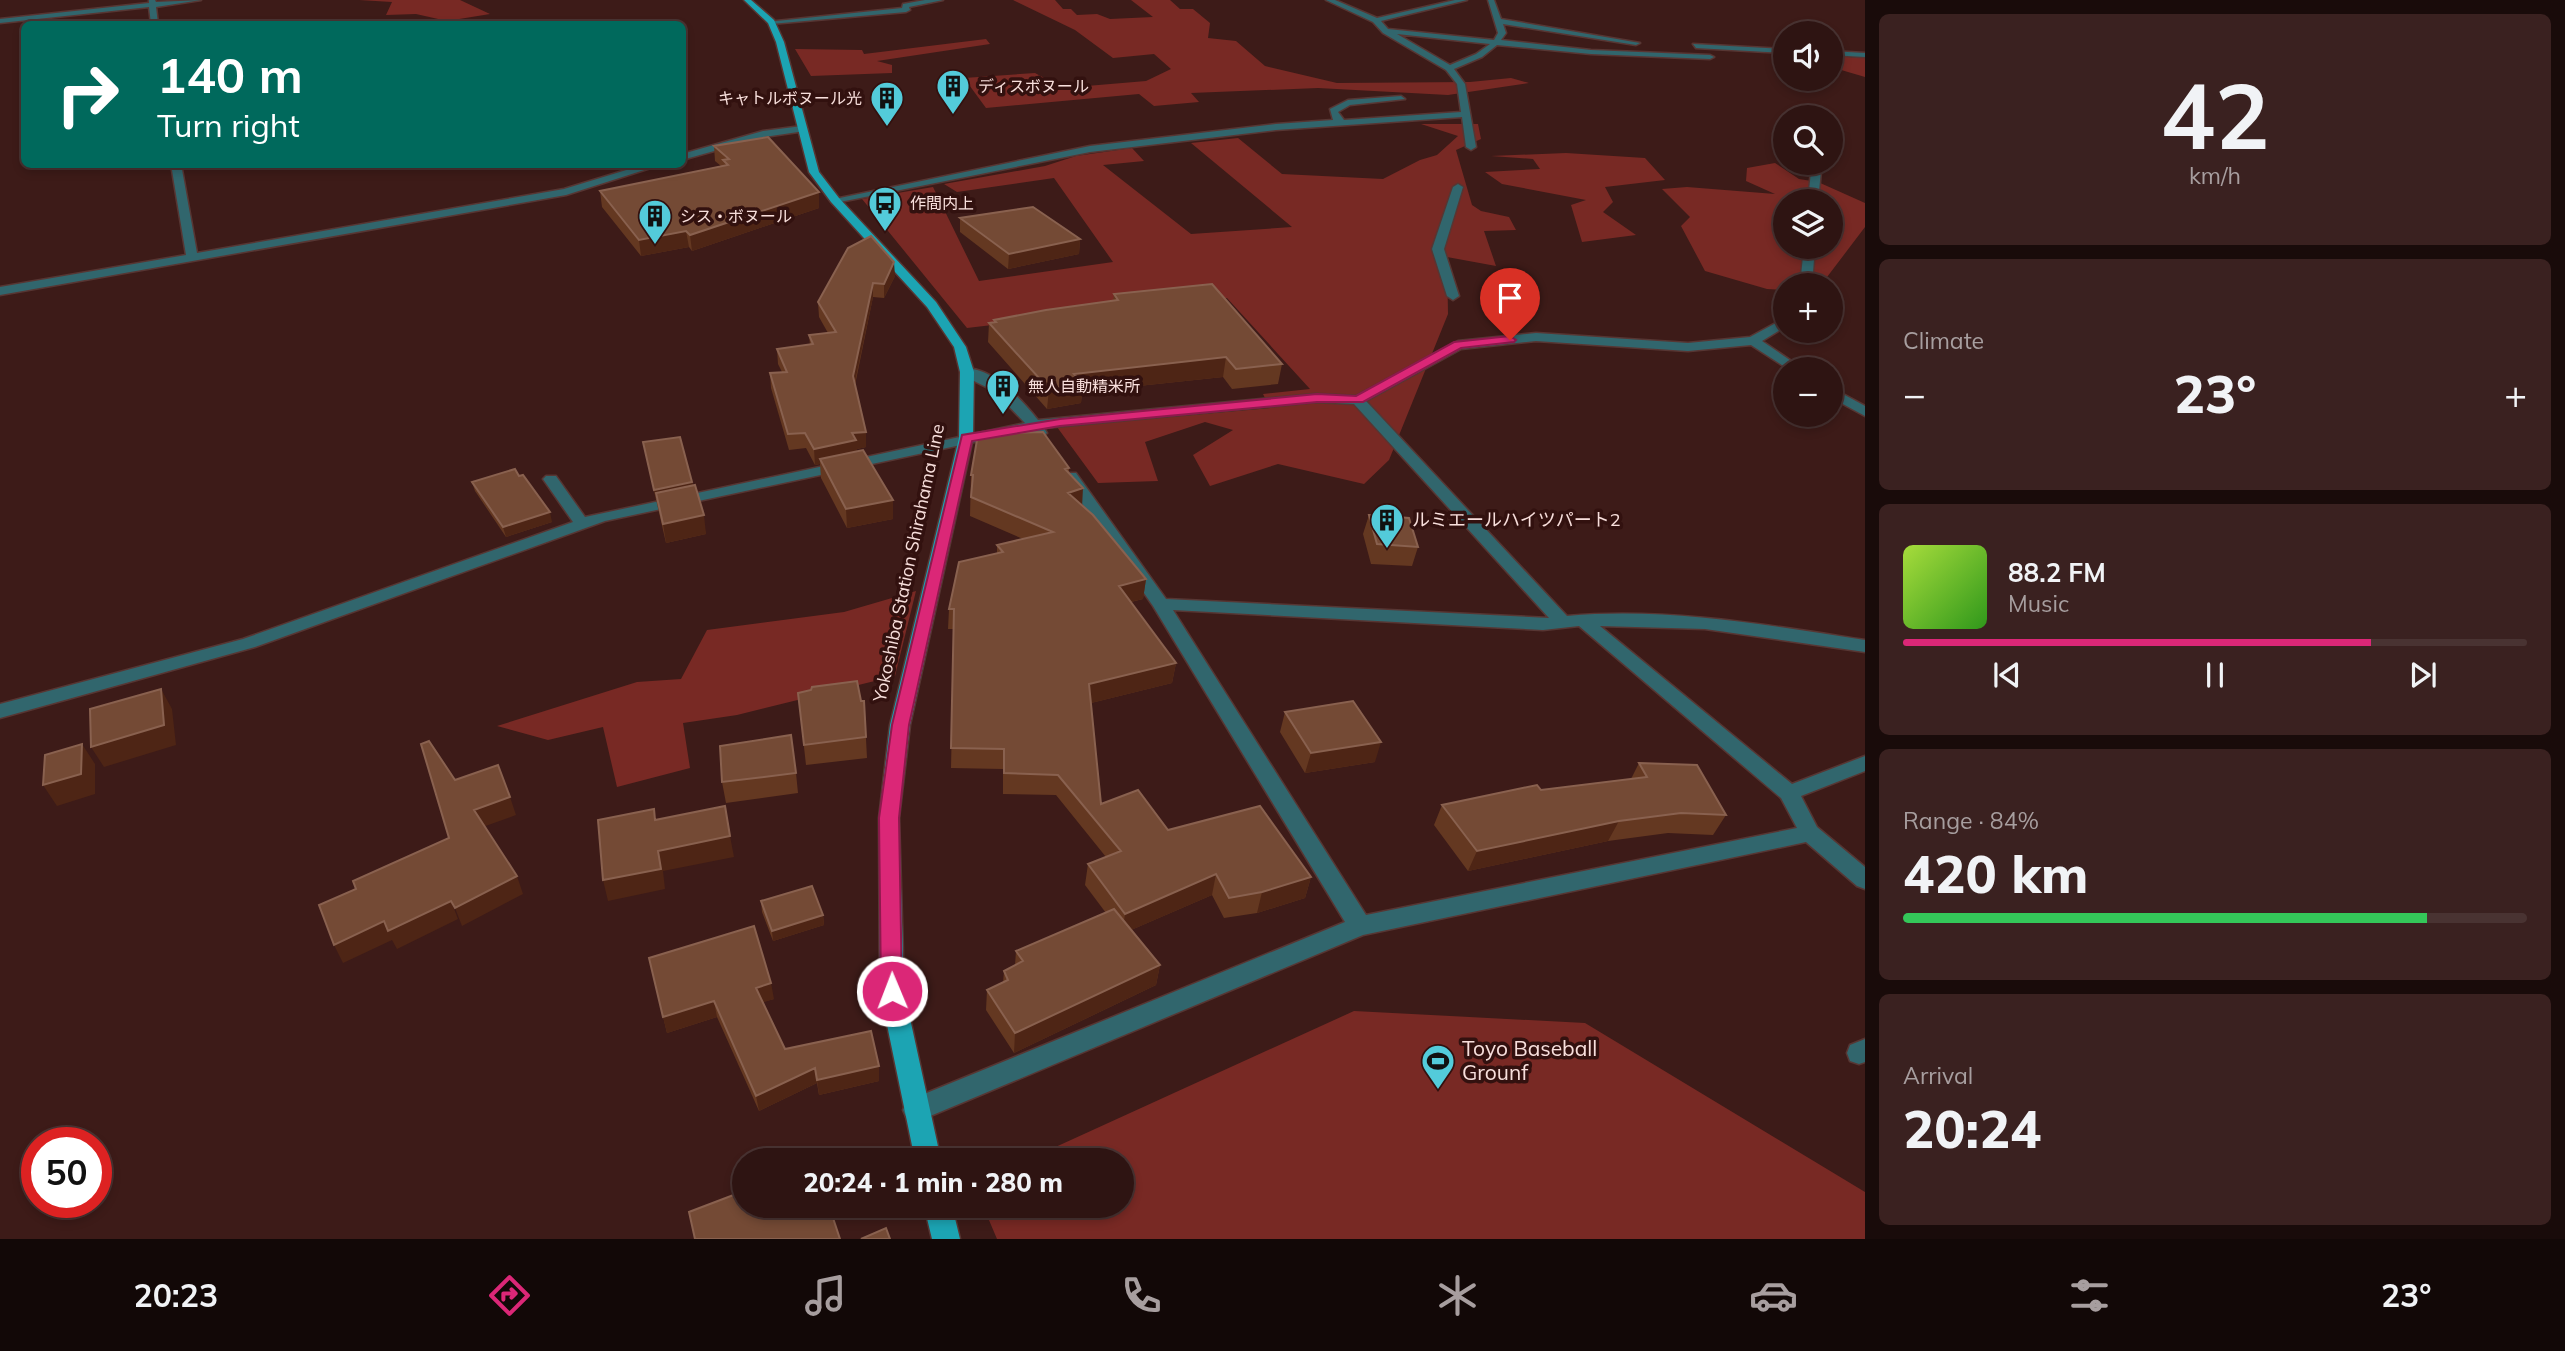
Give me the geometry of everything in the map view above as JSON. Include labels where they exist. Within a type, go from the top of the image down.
[{"type":"main road","name":"Yokoshiba Station Shirahama Line","points":[[747,0],[771,22],[780,42],[814,172],[835,200],[932,305],[960,347],[967,372],[966,438],[900,725],[889,818],[892,991],[925,1148]]},
{"type":"main road","points":[[941,1218],[946,1239]]},
{"type":"street","points":[[0,21],[152,2],[198,0]]},
{"type":"street","points":[[771,22],[906,10],[905,5],[940,0]]},
{"type":"street","points":[[1329,0],[1376,20],[1386,31],[1449,68],[1461,84],[1471,146]]},
{"type":"street","points":[[1376,20],[1464,0]]},
{"type":"street","points":[[1449,68],[1476,60],[1497,43],[1502,33],[1491,0]]},
{"type":"street","points":[[152,2],[155,21]]},
{"type":"street","points":[[1498,21],[1579,36],[1649,43]]},
{"type":"street","points":[[1386,31],[1591,52],[1710,57]]},
{"type":"street","points":[[1683,45],[1773,50]]},
{"type":"street","points":[[1843,54],[1865,55]]},
{"type":"street","points":[[1343,122],[1335,118],[1333,111],[1339,106],[1401,99]]},
{"type":"street","points":[[835,200],[1090,149],[1276,127],[1465,114]]},
{"type":"street","points":[[686,156],[764,134],[802,129]]},
{"type":"street","points":[[177,168],[192,257]]},
{"type":"street","points":[[0,291],[566,191],[644,168]]},
{"type":"street","points":[[1453,296],[1438,249],[1458,187]]},
{"type":"street","points":[[0,711],[249,643],[582,524],[639,508],[1035,425],[1317,398],[1358,400],[1458,345],[1536,337],[1688,347],[1753,341],[1773,329]]},
{"type":"street","points":[[1753,341],[1778,357]]},
{"type":"street","points":[[967,372],[984,377],[999,386],[1035,425],[1161,604],[1360,926]]},
{"type":"street","points":[[1843,398],[1865,412]]},
{"type":"street","points":[[1358,400],[1572,621],[1789,793],[1810,833],[1865,880]]},
{"type":"street","points":[[551,479],[582,524]]},
{"type":"street","points":[[1161,604],[1544,624],[1572,621],[1681,621],[1865,646]]},
{"type":"street","points":[[1789,793],[1865,763]]},
{"type":"street","points":[[916,1110],[1360,926],[1810,833]]},
{"type":"shaded area","points":[[359,0],[460,0],[490,14],[447,21],[416,14],[386,15],[392,2]]},
{"type":"shaded area","points":[[1013,0],[1055,0],[1063,9],[1071,9],[1077,15],[1097,14],[1110,19],[1153,17],[1131,0],[1170,0],[1180,9],[1193,9],[1210,23],[1208,38],[1236,41],[1265,66],[1337,83],[1470,82],[1511,78],[1529,83],[1448,95],[1318,88],[1191,93],[1199,102],[1154,106],[1139,94],[986,108],[964,78],[1035,73],[1063,88],[1146,81],[1171,69],[1154,54],[1113,58],[1075,30]]},
{"type":"shaded area","points":[[986,39],[990,44],[877,61],[892,65],[892,73],[811,76],[795,49],[862,50],[864,54]]},
{"type":"shaded area","points":[[1843,57],[1865,58],[1865,77],[1843,71]]},
{"type":"shaded area","points":[[1421,124],[1478,124],[1481,139],[1456,150],[1472,205],[1481,211],[1509,217],[1516,230],[1484,231],[1496,266],[1447,257],[1448,314],[1389,460],[1364,484],[1278,464],[1210,486],[1193,455],[1233,430],[1205,422],[1145,442],[1158,481],[1098,483],[1057,427],[1270,408],[1263,394],[1310,389],[1227,298],[967,328],[862,199],[933,187],[979,281],[1113,262],[1054,178],[957,192],[944,184],[1045,166],[1076,156],[1132,148],[1144,161],[1103,165],[1191,234],[1292,227],[1191,143],[1238,138],[1282,174],[1383,179],[1420,160],[1437,155],[1458,136]]},
{"type":"shaded area","points":[[1566,153],[1645,158],[1665,180],[1605,187],[1613,202],[1603,212],[1636,235],[1582,242],[1571,205],[1586,200],[1502,184],[1485,172],[1540,169],[1533,159],[1491,156]]},
{"type":"shaded area","points":[[1773,163],[1773,175],[1793,175],[1834,189],[1773,189],[1773,193],[1746,181],[1747,168]]},
{"type":"shaded area","points":[[1687,187],[1773,194],[1773,259],[1841,259],[1830,273],[1773,273],[1773,289],[1705,271],[1681,226],[1690,217],[1662,189]]},
{"type":"shaded area","points":[[1843,193],[1865,203],[1865,227],[1843,256]]},
{"type":"shaded area","points":[[916,591],[895,676],[737,715],[683,723],[690,768],[617,787],[603,727],[548,740],[497,726],[637,682],[681,679],[707,630],[844,612]]},
{"type":"shaded area","name":"Toyo Baseball Grounf","points":[[1354,1011],[1585,1023],[1865,1192],[1865,1239],[997,1239],[988,1218],[1134,1218],[1134,1148],[1053,1148]]},
{"type":"building","points":[[768,137],[819,192],[690,235],[686,231],[639,240],[600,191],[728,165],[723,160],[729,159],[714,146]]},
{"type":"building","points":[[1033,207],[1080,239],[1009,254],[960,218]]},
{"type":"building","points":[[871,236],[894,262],[884,284],[873,283],[853,376],[866,432],[852,433],[856,440],[814,449],[805,433],[788,434],[770,373],[787,372],[777,349],[813,344],[809,335],[836,332],[818,302],[848,248]]},
{"type":"building","points":[[1212,284],[1282,364],[1236,369],[1226,357],[1074,374],[1083,383],[1049,389],[989,323],[1046,310],[1118,300],[1114,294]]},
{"type":"building","points":[[1043,432],[1069,468],[1065,469],[1083,488],[1068,493],[1093,515],[1146,579],[1119,586],[1176,663],[1089,684],[1101,804],[1138,790],[1168,830],[1260,806],[1311,877],[1262,892],[1229,898],[1216,874],[1125,914],[1088,864],[1121,851],[1058,775],[1004,773],[1004,749],[951,748],[954,609],[949,609],[959,562],[1003,552],[997,545],[1053,532],[971,497],[971,475],[978,434]]},
{"type":"building","points":[[680,437],[692,482],[654,490],[643,442]]},
{"type":"building","points":[[863,450],[893,500],[846,509],[820,459]]},
{"type":"building","points":[[515,469],[519,476],[523,475],[550,512],[503,527],[472,482]]},
{"type":"building","points":[[695,485],[704,515],[663,524],[656,493]]},
{"type":"building","points":[[1369,515],[1409,518],[1418,547],[1377,544]]},
{"type":"building","points":[[857,681],[861,701],[864,701],[866,737],[804,745],[798,693],[811,690],[812,687]]},
{"type":"building","points":[[161,689],[164,725],[91,747],[90,709]]},
{"type":"building","points":[[1353,701],[1381,742],[1311,753],[1285,712]]},
{"type":"building","points":[[791,735],[796,773],[722,782],[720,746]]},
{"type":"building","points":[[429,741],[455,780],[498,765],[510,797],[474,810],[517,876],[455,908],[451,901],[388,931],[384,921],[334,945],[319,905],[356,889],[353,881],[449,838],[421,744]]},
{"type":"building","points":[[82,744],[81,774],[43,785],[45,755]]},
{"type":"building","points":[[1639,763],[1697,765],[1726,815],[1681,813],[1619,821],[1477,851],[1442,805],[1537,785],[1541,790],[1647,777]]},
{"type":"building","points":[[725,806],[730,836],[658,851],[661,869],[603,880],[598,820],[654,809],[655,820]]},
{"type":"building","points":[[812,886],[823,915],[772,931],[761,901]]},
{"type":"building","points":[[1114,909],[1160,965],[1015,1033],[987,990],[1008,980],[1004,971],[1023,961],[1016,951]]},
{"type":"building","points":[[754,926],[771,983],[756,988],[785,1049],[871,1031],[879,1066],[817,1080],[815,1068],[756,1096],[714,1001],[663,1017],[649,958]]},
{"type":"building","points":[[732,1196],[732,1218],[833,1218],[840,1239],[695,1239],[689,1212]]},
{"type":"building","points":[[886,1228],[890,1239],[861,1239]]},
{"type":"place","name":"ディスボヌール","points":[[953,116]]},
{"type":"place","name":"キャトルボヌール光","points":[[887,128]]},
{"type":"place","name":"作間内上","points":[[885,233]]},
{"type":"place","name":"シス・ボヌール","points":[[655,246]]},
{"type":"place","name":"無人自動精米所","points":[[1003,416]]},
{"type":"place","name":"ルミエールハイツパート2","points":[[1387,550]]},
{"type":"place","name":"Toyo Baseball Grounf","points":[[1438,1091]]},
{"type":"route","points":[[892,991],[889,818],[900,725],[966,438],[1035,425],[1317,398],[1358,400],[1458,345],[1510,340]]}]
